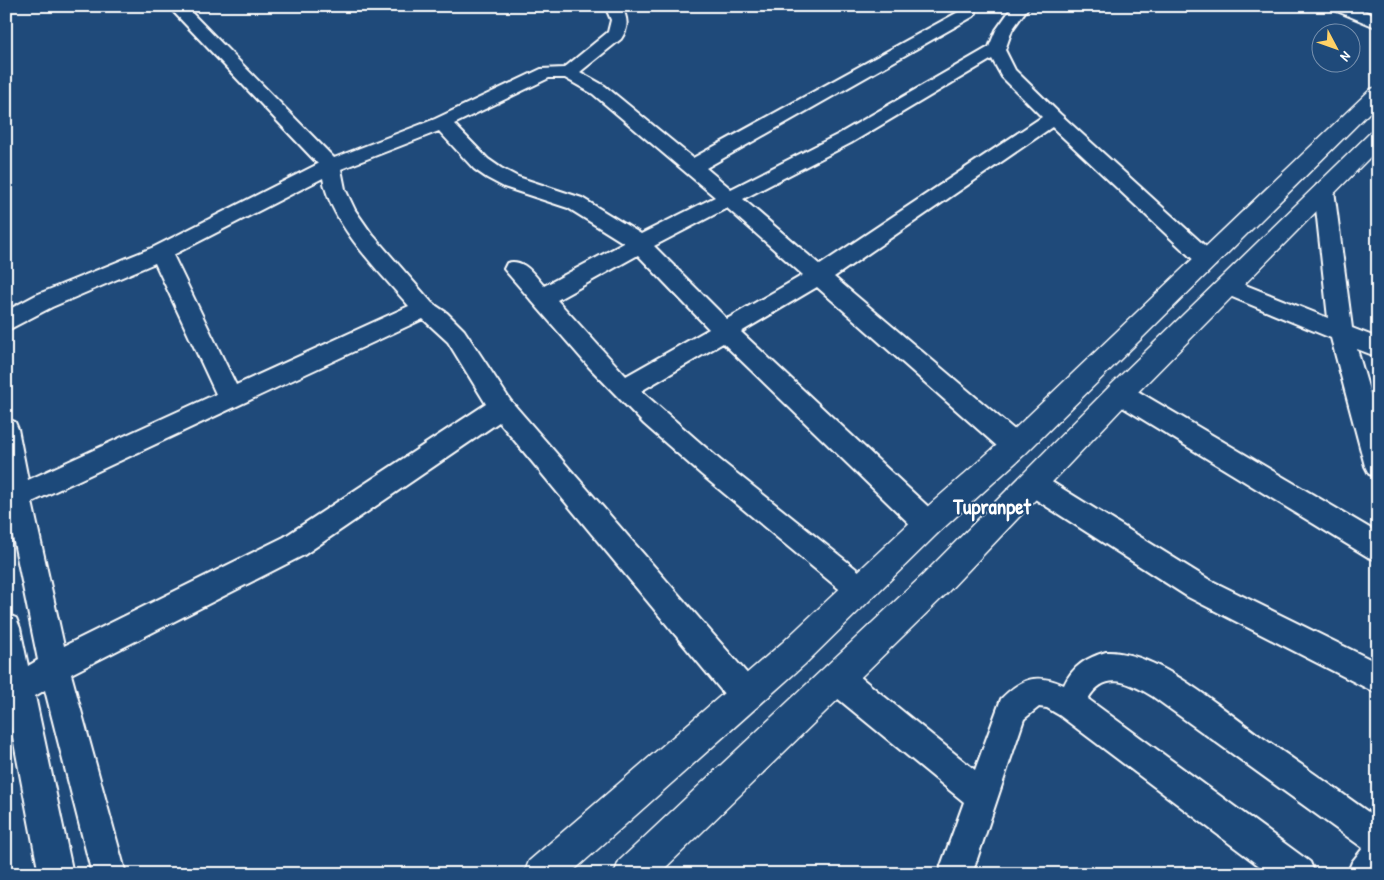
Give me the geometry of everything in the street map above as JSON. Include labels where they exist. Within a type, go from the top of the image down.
[{"type":"highway","points":[[542,874],[746,696],[928,524],[1015,446],[1378,93]]},
{"type":"highway","points":[[632,874],[934,585],[1120,393],[1378,137]]},
{"type":"street","points":[[176,6],[331,166],[335,189],[346,213],[424,309],[439,319],[456,336],[502,407],[746,696]]},
{"type":"street","points":[[568,73],[615,36],[620,27],[619,16],[613,6]]},
{"type":"street","points":[[544,297],[640,244],[844,139],[996,50],[1004,30],[1021,6]]},
{"type":"street","points":[[1338,6],[1378,23]]},
{"type":"street","points":[[691,168],[960,10],[1004,30]]},
{"type":"street","points":[[996,50],[1008,72],[1053,118],[1207,260]]},
{"type":"street","points":[[6,322],[44,301],[161,252],[331,166],[442,123],[547,73],[568,73],[599,90],[730,199],[1015,446]]},
{"type":"street","points":[[624,389],[818,276],[1053,118]]},
{"type":"street","points":[[442,123],[480,164],[494,173],[512,182],[575,204],[592,212],[640,244],[724,330],[928,524]]},
{"type":"street","points":[[1324,190],[1341,332],[1370,412],[1378,466]]},
{"type":"street","points":[[161,252],[230,397]]},
{"type":"street","points":[[515,269],[544,297],[624,389],[677,439],[860,589]]},
{"type":"street","points":[[1228,286],[1378,348]]},
{"type":"street","points":[[12,500],[230,397],[424,309]]},
{"type":"street","points":[[1120,393],[1378,548]]},
{"type":"street","points":[[13,694],[54,667],[294,546],[502,407]]},
{"type":"street","points":[[6,429],[12,500],[109,874]]},
{"type":"street","points":[[1033,484],[1198,588],[1378,679]]},
{"type":"street","points":[[6,628],[13,694],[56,874]]},
{"type":"street","points":[[1070,704],[1086,676],[1100,666],[1115,666],[1144,674],[1163,685],[1378,839]]},
{"type":"street","points":[[837,678],[982,796]]},
{"type":"street","points":[[955,874],[1012,710],[1024,697],[1036,692],[1051,694],[1070,704],[1298,874]]},
{"type":"street","points":[[1364,874],[1378,856]]},
{"type":"district","name":"Tupranpet","points":[[992,506]]}]
